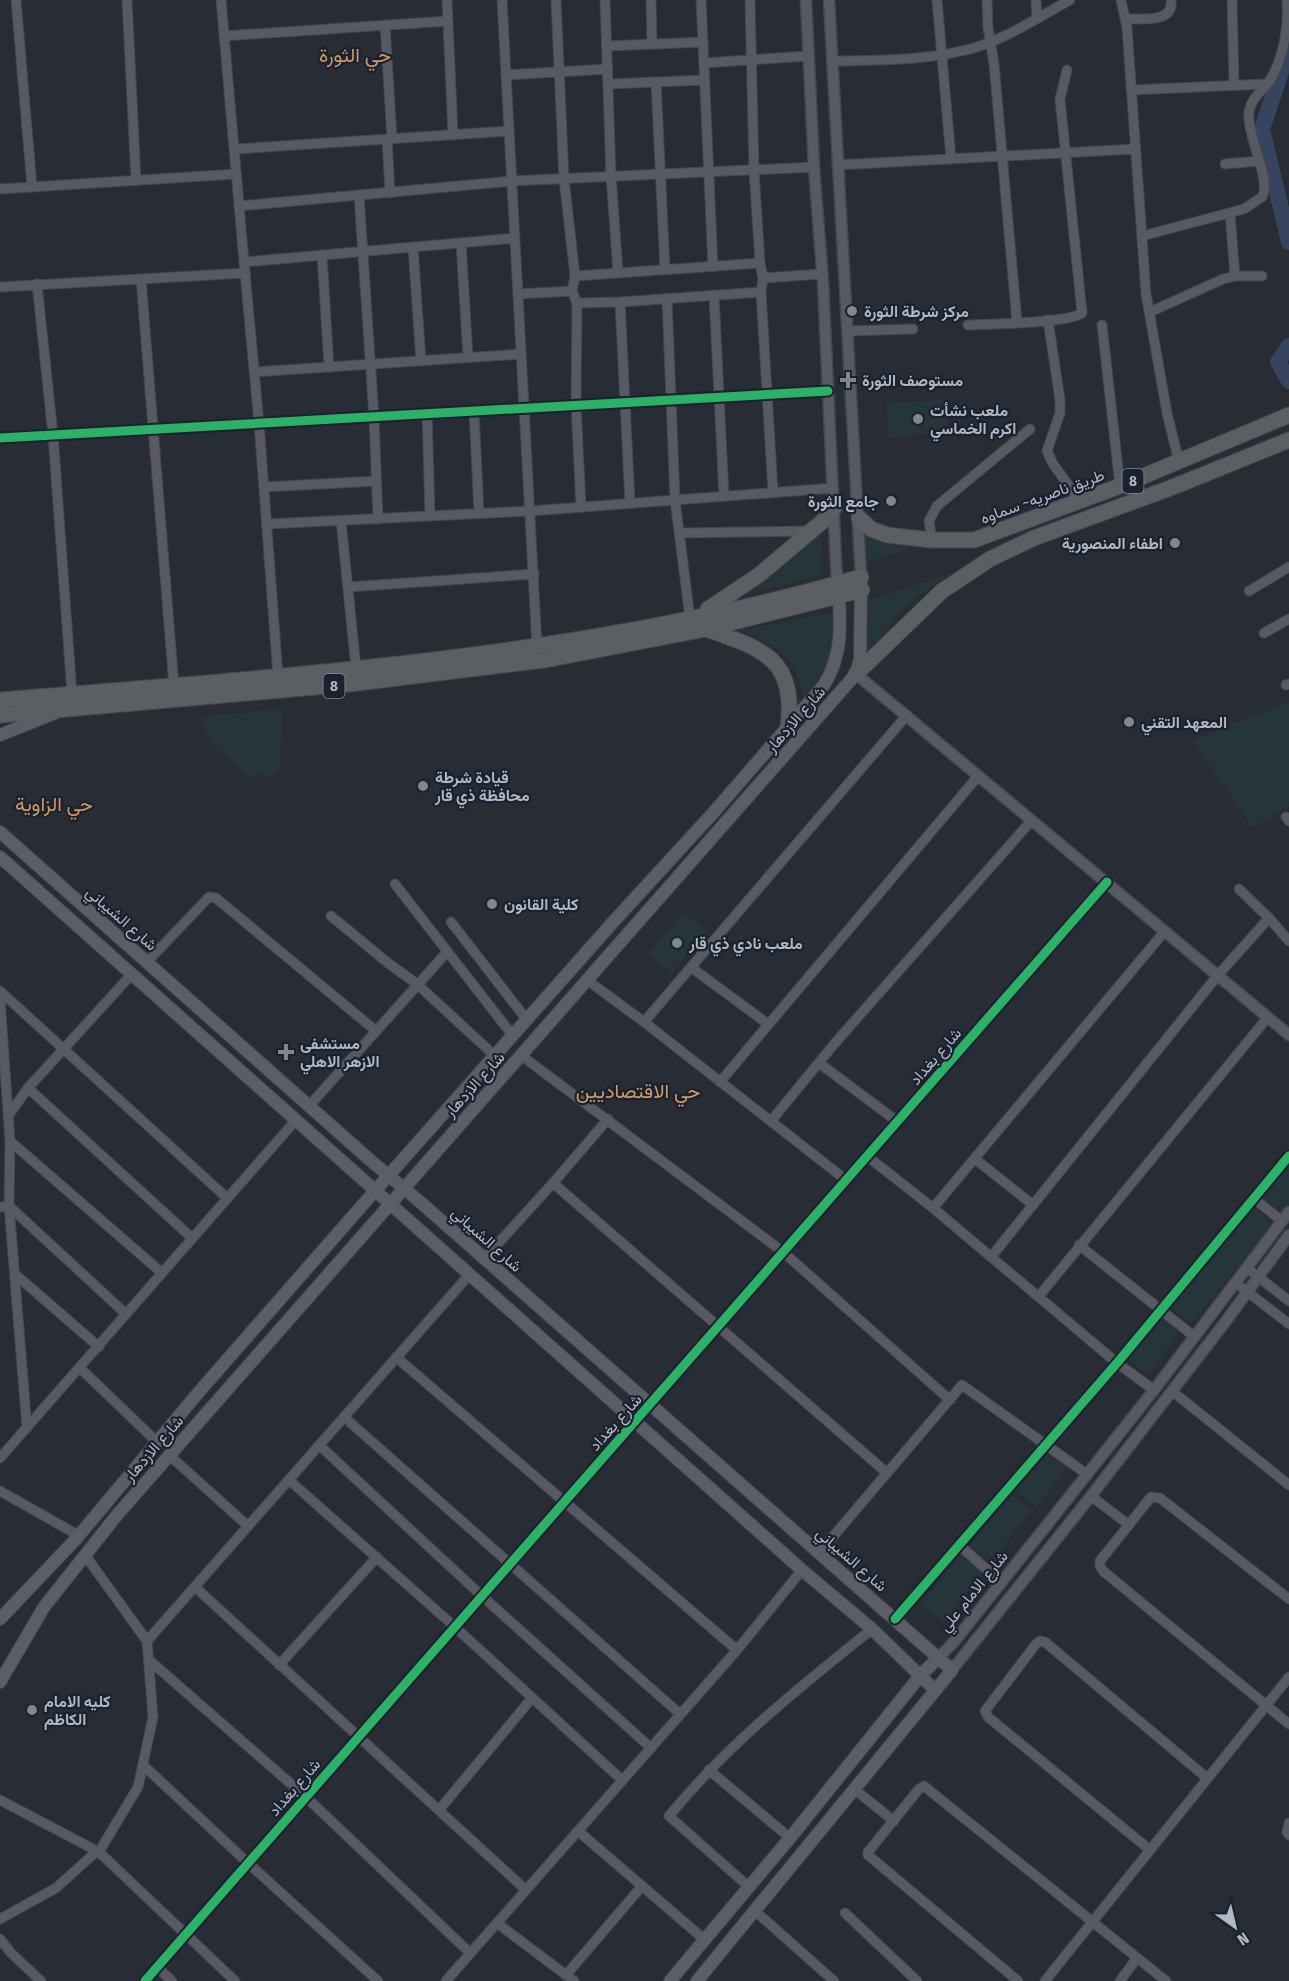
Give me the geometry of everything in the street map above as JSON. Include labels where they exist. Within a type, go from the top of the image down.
[{"type":"highway","name":"طريق ناصريه~ سماوه","points":[[932,540],[974,540],[1120,486],[1289,415]]},
{"type":"highway","name":"8","points":[[856,674],[942,591],[990,559],[1034,538],[1173,487],[1289,440]]},
{"type":"highway","points":[[1172,464],[1173,487]]},
{"type":"highway","points":[[690,618],[742,587],[811,531],[834,508]]},
{"type":"highway","points":[[859,518],[871,529],[887,535],[932,540]]},
{"type":"highway","name":"8","points":[[0,700],[278,676],[359,674],[545,660],[706,629],[861,583]]},
{"type":"highway","name":"8","points":[[4,716],[359,674],[537,647],[838,590]]},
{"type":"highway","points":[[706,629],[752,645],[769,656],[782,673],[788,689],[791,706],[788,728]]},
{"type":"main road","points":[[856,674],[860,659],[861,583]]},
{"type":"main road","name":"شارع الازدهار","points":[[0,1619],[78,1535],[375,1190],[713,813],[824,685],[831,672],[840,642],[838,590]]},
{"type":"main road","name":"شارع الازدهار","points":[[0,1682],[44,1607],[117,1515],[856,674]]},
{"type":"main road","points":[[0,735],[60,711]]},
{"type":"main road","name":"شارع الشيباني","points":[[0,832],[952,1670]]},
{"type":"main road","points":[[0,857],[802,1570],[872,1629],[936,1690]]},
{"type":"main road","points":[[642,892],[655,903]]},
{"type":"main road","points":[[70,920],[83,906]]},
{"type":"main road","points":[[198,1393],[212,1406]]},
{"type":"main road","name":"شارع الامام علي","points":[[670,1981],[790,1838],[920,1676],[939,1657]]},
{"type":"main road","name":"شارع الامام علي","points":[[697,1981],[952,1670]]},
{"type":"street","points":[[16,0],[32,187]]},
{"type":"street","points":[[127,0],[136,180]]},
{"type":"street","points":[[221,0],[255,372],[278,676]]},
{"type":"street","points":[[447,0],[453,135]]},
{"type":"street","points":[[502,0],[537,647]]},
{"type":"street","points":[[556,0],[564,179],[575,276],[572,291],[577,303],[576,405],[581,507]]},
{"type":"street","points":[[605,0],[611,176],[618,272]]},
{"type":"street","points":[[651,0],[652,44]]},
{"type":"street","points":[[702,0],[713,267]]},
{"type":"street","points":[[750,0],[754,170],[760,263],[764,278],[761,292],[773,492]]},
{"type":"street","points":[[806,0],[838,590]]},
{"type":"street","points":[[829,0],[861,583]]},
{"type":"street","points":[[937,0],[951,159]]},
{"type":"street","points":[[987,0],[1017,322]]},
{"type":"street","points":[[1036,0],[1037,18]]},
{"type":"street","points":[[831,61],[892,60],[967,50],[990,41],[1070,0]]},
{"type":"street","points":[[1121,0],[1126,19],[1146,294],[1167,413],[1172,464]]},
{"type":"street","points":[[1126,19],[1168,15],[1171,11],[1171,0]]},
{"type":"street","points":[[1232,0],[1234,84]]},
{"type":"street","points":[[1142,237],[1230,214],[1254,204],[1265,192],[1249,112],[1252,103],[1271,78],[1283,47],[1287,26],[1287,0]]},
{"type":"street","points":[[224,36],[448,21]]},
{"type":"street","points":[[385,25],[390,193]]},
{"type":"street","points":[[607,46],[703,42]]},
{"type":"street","points":[[704,63],[808,56]]},
{"type":"street","points":[[506,75],[608,69]]},
{"type":"street","points":[[968,325],[1077,317],[1082,313],[1060,99],[1067,70]]},
{"type":"street","points":[[608,84],[705,80]]},
{"type":"street","points":[[656,82],[665,269]]},
{"type":"street","points":[[1131,90],[1266,84]]},
{"type":"street","points":[[236,148],[509,131]]},
{"type":"street","points":[[837,165],[1135,149]]},
{"type":"street","points":[[1225,164],[1259,161]]},
{"type":"street","points":[[239,206],[512,181],[814,167]]},
{"type":"street","points":[[0,189],[236,174]]},
{"type":"street","points":[[359,196],[374,417],[378,519]]},
{"type":"street","points":[[1230,214],[1235,276]]},
{"type":"street","points":[[244,262],[515,238]]},
{"type":"street","points":[[461,243],[468,357]]},
{"type":"street","points":[[413,247],[421,361]]},
{"type":"street","points":[[322,255],[329,367]]},
{"type":"street","points":[[575,276],[760,263]]},
{"type":"street","points":[[0,286],[245,273]]},
{"type":"street","points":[[1150,312],[1223,279],[1235,276],[1262,276]]},
{"type":"street","points":[[764,278],[822,278],[845,281]]},
{"type":"street","points":[[141,279],[174,686]]},
{"type":"street","points":[[37,284],[53,435],[72,694]]},
{"type":"street","points":[[518,294],[572,291]]},
{"type":"street","points":[[577,303],[761,292]]},
{"type":"street","points":[[714,295],[724,496]]},
{"type":"street","points":[[667,299],[675,500],[690,618]]},
{"type":"street","points":[[620,302],[630,503]]},
{"type":"street","points":[[1048,320],[1060,413],[1047,451],[1053,464],[1080,501]]},
{"type":"street","points":[[1102,325],[1120,486]]},
{"type":"street","points":[[848,331],[913,328]]},
{"type":"street","points":[[255,372],[521,354]]},
{"type":"street","points":[[0,438],[828,391]]},
{"type":"street","points":[[474,411],[479,513]]},
{"type":"street","points":[[427,413],[430,516]]},
{"type":"street","points":[[932,540],[929,521],[937,506],[1030,429]]},
{"type":"street","points":[[264,488],[377,481]]},
{"type":"street","points":[[267,525],[530,511],[833,488]]},
{"type":"street","points":[[341,521],[359,674]]},
{"type":"street","points":[[680,533],[811,531]]},
{"type":"street","points":[[1249,591],[1289,567]]},
{"type":"street","points":[[348,587],[534,574]]},
{"type":"street","points":[[1264,633],[1289,619]]},
{"type":"street","points":[[856,674],[1289,1035]]},
{"type":"street","points":[[644,1022],[907,715]]},
{"type":"street","points":[[720,1082],[979,775]]},
{"type":"street","points":[[771,1121],[1032,820]]},
{"type":"street","name":"شارع بغداد","points":[[145,1981],[1107,882]]},
{"type":"street","points":[[395,884],[513,1036]]},
{"type":"street","points":[[1239,889],[1289,941]]},
{"type":"street","points":[[147,962],[209,897],[216,898],[376,1031]]},
{"type":"street","points":[[331,916],[417,984],[495,1056]]},
{"type":"street","points":[[991,1257],[1218,975],[1269,918]]},
{"type":"street","points":[[451,922],[527,1020]]},
{"type":"street","points":[[933,1208],[1166,932]]},
{"type":"street","points":[[309,1106],[447,952]]},
{"type":"street","points":[[692,968],[768,1024]]},
{"type":"street","points":[[8,1116],[28,1088],[131,975]]},
{"type":"street","points":[[586,980],[644,1022],[846,1180]]},
{"type":"street","points":[[0,991],[227,1198]]},
{"type":"street","points":[[0,999],[10,1141],[5,1206],[16,1275],[27,1428]]},
{"type":"street","points":[[1039,1296],[1268,1017]]},
{"type":"street","points":[[522,1056],[783,1252],[950,1400]]},
{"type":"street","points":[[819,1063],[898,1122]]},
{"type":"street","points":[[28,1088],[192,1238]]},
{"type":"street","points":[[484,1258],[608,1119]]},
{"type":"street","points":[[0,1458],[296,1120]]},
{"type":"street","points":[[10,1141],[162,1273]]},
{"type":"street","points":[[867,1156],[933,1208],[1117,1363],[1154,1390]]},
{"type":"street","points":[[896,1619],[1117,1363],[1289,1156]]},
{"type":"street","points":[[975,1159],[1033,1204]]},
{"type":"street","points":[[553,1183],[887,1473]]},
{"type":"street","points":[[1253,1198],[1285,1216]]},
{"type":"street","points":[[5,1206],[126,1314]]},
{"type":"street","name":"شارع الامام علي","points":[[939,1657],[954,1642],[1154,1390],[1285,1216]]},
{"type":"street","name":"شارع الامام علي","points":[[952,1670],[1091,1496],[1289,1235]]},
{"type":"street","points":[[1079,1245],[1195,1337]]},
{"type":"street","points":[[1247,1268],[1289,1301]]},
{"type":"street","points":[[16,1275],[99,1347]]},
{"type":"street","points":[[147,1641],[469,1275]]},
{"type":"street","points":[[1236,1283],[1289,1324]]},
{"type":"street","points":[[396,1357],[737,1650]]},
{"type":"street","points":[[80,1368],[157,1442]]},
{"type":"street","points":[[819,1553],[962,1385],[1088,1474]]},
{"type":"street","points":[[1172,1391],[1289,1485]]},
{"type":"street","points":[[344,1417],[680,1714]]},
{"type":"street","points":[[319,1445],[651,1748]]},
{"type":"street","points":[[169,1455],[248,1526]]},
{"type":"street","points":[[289,1480],[455,1627],[622,1780]]},
{"type":"street","points":[[0,1491],[78,1535]]},
{"type":"street","points":[[1091,1496],[1129,1525]]},
{"type":"street","points":[[1289,1599],[1160,1497],[1151,1497],[1100,1560],[1100,1566],[1104,1571],[1289,1724]]},
{"type":"street","points":[[958,1545],[1001,1582]]},
{"type":"street","points":[[0,1919],[56,1888],[98,1852],[138,1787],[153,1717],[147,1641],[85,1555]]},
{"type":"street","points":[[279,1665],[377,1557]]},
{"type":"street","points":[[452,1979],[470,1953],[737,1650],[802,1570]]},
{"type":"street","points":[[195,1587],[526,1890]]},
{"type":"street","points":[[749,1887],[669,1815],[709,1770],[762,1720],[872,1629]]},
{"type":"street","points":[[1150,1850],[988,1717],[985,1711],[987,1706],[1036,1644],[1046,1642],[1208,1778]]},
{"type":"street","points":[[148,1660],[306,1797],[470,1953]]},
{"type":"street","points":[[1045,1981],[1289,1677]]},
{"type":"street","points":[[439,1810],[532,1698]]},
{"type":"street","points":[[143,1765],[378,1981]]},
{"type":"street","points":[[709,1770],[790,1838]]},
{"type":"street","points":[[1018,1981],[868,1855],[868,1852],[919,1788],[924,1786],[928,1788],[1166,1981]]},
{"type":"street","points":[[854,1789],[894,1821]]},
{"type":"street","points":[[0,1800],[98,1852],[235,1981]]},
{"type":"street","points":[[1289,1823],[1287,1832],[1289,1835]]},
{"type":"street","points":[[578,1831],[705,1940]]},
{"type":"street","points":[[497,1923],[570,1978],[642,1886]]},
{"type":"street","points":[[754,1910],[834,1981]]},
{"type":"street","points":[[845,1913],[917,1981]]},
{"type":"street","points":[[0,1939],[40,1981]]},
{"type":"street","points":[[1120,1981],[1137,1958]]},
{"type":"street","points":[[157,1967],[172,1981]]},
{"type":"shaded area","name":"ملعب نشأت اكرم الخماسي","points":[[948,399],[949,433],[888,438],[887,404]]},
{"type":"shaded area","points":[[820,532],[822,575],[740,596]]},
{"type":"shaded area","points":[[865,536],[890,543],[920,545],[868,562]]},
{"type":"shaded area","points":[[952,573],[917,597],[903,610],[865,654],[869,600]]},
{"type":"shaded area","points":[[835,612],[827,663],[817,681],[803,697],[795,671],[782,654],[763,641],[739,630]]},
{"type":"shaded area","points":[[1289,702],[1289,806],[1253,828],[1192,740]]},
{"type":"shaded area","points":[[283,709],[280,767],[269,778],[262,772],[253,778],[214,747],[198,717]]},
{"type":"shaded area","name":"ملعب نادي ذي قار","points":[[683,912],[707,932],[672,973],[648,953]]},
{"type":"shaded area","points":[[1289,1165],[1289,1204],[1281,1213],[1261,1199]]},
{"type":"shaded area","points":[[1252,1206],[1274,1224],[1191,1324],[1170,1307]]},
{"type":"shaded area","points":[[1161,1318],[1180,1332],[1147,1375],[1129,1360]]},
{"type":"shaded area","points":[[1049,1450],[1070,1466],[1036,1507],[1016,1490]]},
{"type":"shaded area","points":[[1012,1495],[1032,1511],[989,1563],[969,1546]]},
{"type":"shaded area","points":[[964,1551],[985,1569],[944,1622],[921,1603]]},
{"type":"waterway","points":[[1289,48],[1262,129],[1289,242]]},
{"type":"waterway","points":[[1289,346],[1278,362],[1289,381]]},
{"type":"cycle path","points":[[0,438],[828,391]]},
{"type":"cycle path","points":[[145,1981],[1107,882]]},
{"type":"cycle path","points":[[895,1619],[1117,1363],[1289,1156]]},
{"type":"place","name":"مركز شرطة الثورة","points":[[852,311]]},
{"type":"place","name":"مستوصف الثورة","points":[[848,380]]},
{"type":"place","name":"ملعب نشأت اكرم الخماسي","points":[[918,419]]},
{"type":"place","name":"جامع الثورة","points":[[891,501]]},
{"type":"place","name":"اطفاء المنصورية","points":[[1175,543]]},
{"type":"place","name":"المعهد التقني","points":[[1129,722]]},
{"type":"place","name":"قيادة شرطة محافظة ذي قار","points":[[423,786]]},
{"type":"place","name":"كلية القانون","points":[[492,904]]},
{"type":"place","name":"ملعب نادي ذي قار","points":[[677,943]]},
{"type":"place","name":"مستشفى الازهر الاهلي","points":[[286,1052]]},
{"type":"place","name":"كليه الامام الكاظم","points":[[32,1710]]},
{"type":"district","name":"حي الثورة","points":[[355,55]]},
{"type":"district","name":"حي الزاوية","points":[[54,804]]},
{"type":"district","name":"حي الاقتصاديين","points":[[638,1091]]}]
